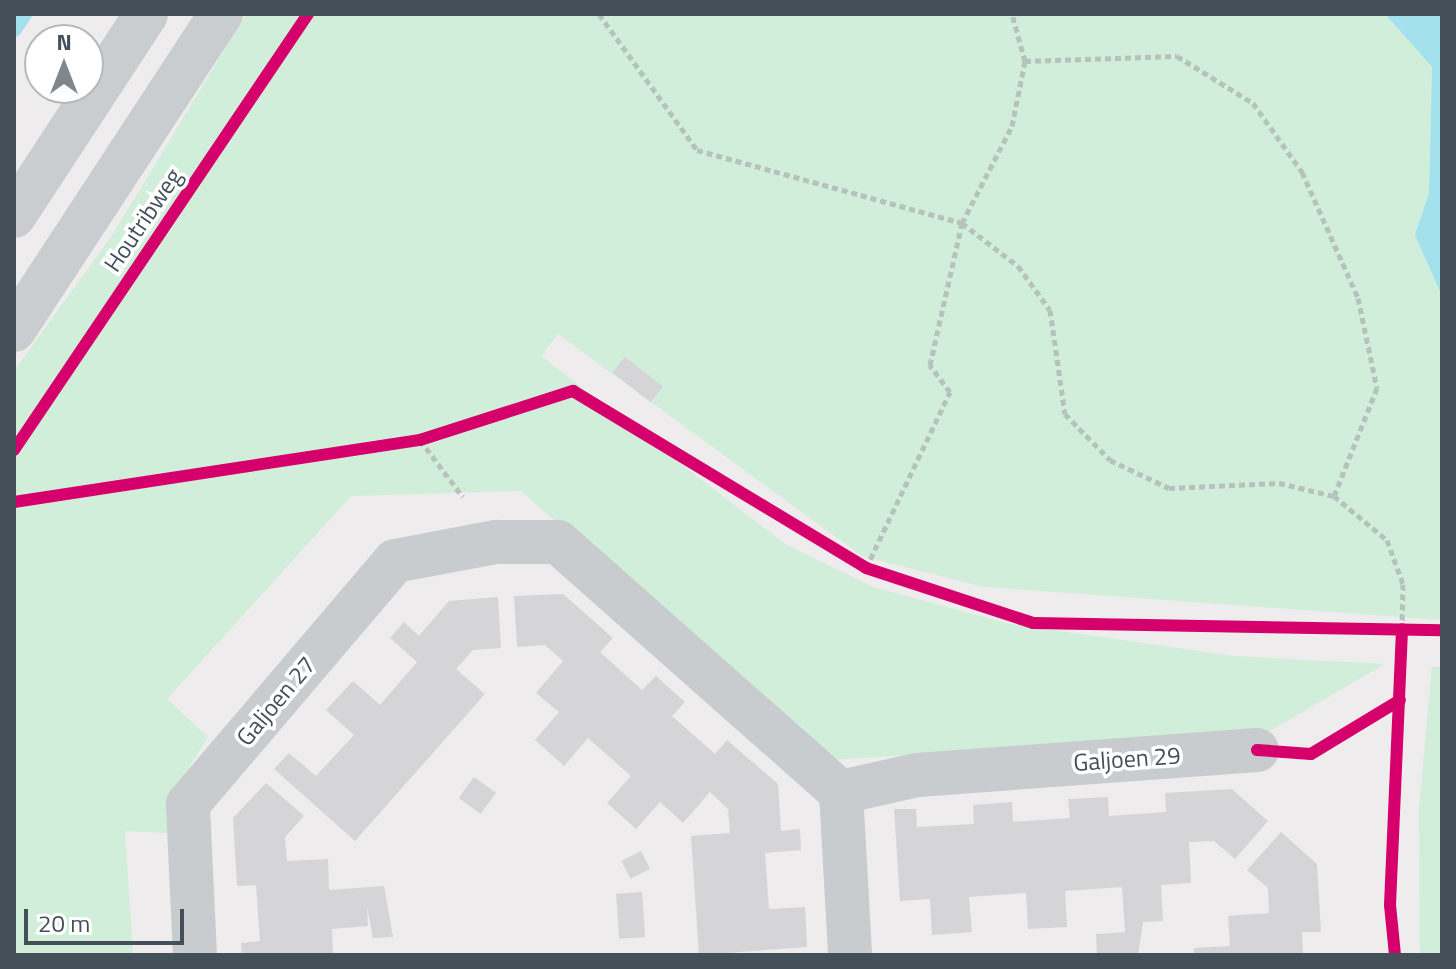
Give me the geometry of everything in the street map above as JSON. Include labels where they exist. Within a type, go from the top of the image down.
[{"type":"main road","points":[[14,216],[146,14]]},
{"type":"main road","name":"Houtribweg","points":[[14,330],[221,14]]},
{"type":"street","points":[[496,542],[558,542],[841,792],[850,955]]},
{"type":"street","name":"Galjoen 27","points":[[195,955],[188,804],[395,561],[496,542]]},
{"type":"street","name":"Galjoen 29","points":[[841,792],[917,775],[1257,750]]},
{"type":"path","points":[[599,14],[697,150],[962,223],[1018,266],[1050,310],[1065,414],[1110,460],[1169,488],[1279,483],[1334,496],[1387,540],[1403,584],[1409,630],[1402,643]]},
{"type":"path","points":[[866,568],[950,392],[930,365],[962,223],[1012,126],[1025,61],[1012,14]]},
{"type":"path","points":[[1025,61],[1177,56],[1253,103],[1302,172],[1358,298],[1377,388],[1334,496]]},
{"type":"path","points":[[404,443],[434,436]]},
{"type":"path","points":[[420,440],[496,542]]},
{"type":"path","points":[[853,560],[881,573]]},
{"type":"path","points":[[1388,629],[1409,630]]},
{"type":"green space","points":[[246,14],[1385,14],[1432,67],[1429,193],[1416,235],[1442,296],[1442,620],[984,587],[862,556],[558,334],[541,356],[785,544],[873,587],[1010,624],[1234,656],[1385,664],[1266,733],[830,760],[521,491],[351,496],[167,699],[208,737],[167,802],[167,833],[125,831],[133,955],[14,955],[14,371],[113,234]]},
{"type":"green space","points":[[1432,667],[1442,667],[1442,955],[1420,955],[1419,809]]},
{"type":"water","points":[[1385,14],[1442,14],[1442,296],[1415,235],[1429,193],[1432,67]]},
{"type":"building","points":[[625,357],[663,387],[651,402],[613,373]]},
{"type":"building","points":[[563,594],[613,638],[600,652],[642,690],[656,676],[685,702],[672,716],[715,754],[727,740],[778,784],[781,831],[800,829],[801,850],[765,853],[769,909],[805,907],[807,947],[699,955],[691,836],[730,833],[728,809],[710,792],[683,823],[660,802],[636,829],[607,803],[631,776],[588,738],[564,766],[535,740],[559,712],[536,693],[563,661],[545,645],[517,647],[514,596]]},
{"type":"building","points":[[498,597],[501,648],[473,650],[456,669],[485,694],[355,841],[274,769],[289,753],[316,776],[354,735],[326,710],[353,681],[380,705],[417,662],[390,638],[404,622],[419,636],[449,601]]},
{"type":"building","points":[[474,777],[496,793],[481,814],[459,798]]},
{"type":"building","points":[[266,783],[304,816],[285,837],[287,861],[328,859],[329,890],[384,886],[393,937],[373,938],[367,907],[368,926],[332,929],[333,955],[242,955],[241,943],[260,941],[256,885],[237,886],[233,818]]},
{"type":"building","points":[[1232,789],[1268,821],[1235,859],[1214,841],[1189,842],[1191,883],[1161,885],[1163,921],[1143,922],[1138,955],[1097,955],[1096,934],[1125,932],[1122,887],[1065,891],[1067,927],[1028,929],[1026,893],[969,897],[972,932],[932,935],[930,899],[900,901],[894,809],[916,809],[917,827],[974,824],[973,805],[1012,802],[1013,822],[1070,818],[1068,799],[1108,797],[1109,816],[1166,812],[1165,793]]},
{"type":"building","points":[[1281,832],[1317,864],[1321,932],[1302,932],[1303,955],[1194,955],[1194,948],[1230,946],[1228,916],[1269,913],[1268,888],[1247,870]]},
{"type":"building","points":[[641,851],[650,869],[630,879],[621,861]]},
{"type":"building","points":[[642,892],[645,937],[619,939],[616,894]]},
{"type":"waterway","points":[[14,29],[24,14]]},
{"type":"cycle path","points":[[14,450],[308,14]]},
{"type":"cycle path","points":[[14,502],[420,440],[573,391],[866,568],[1033,623],[1442,630]]},
{"type":"cycle path","points":[[1395,955],[1390,905],[1402,629]]},
{"type":"cycle path","points":[[1257,750],[1311,754],[1400,700]]}]
